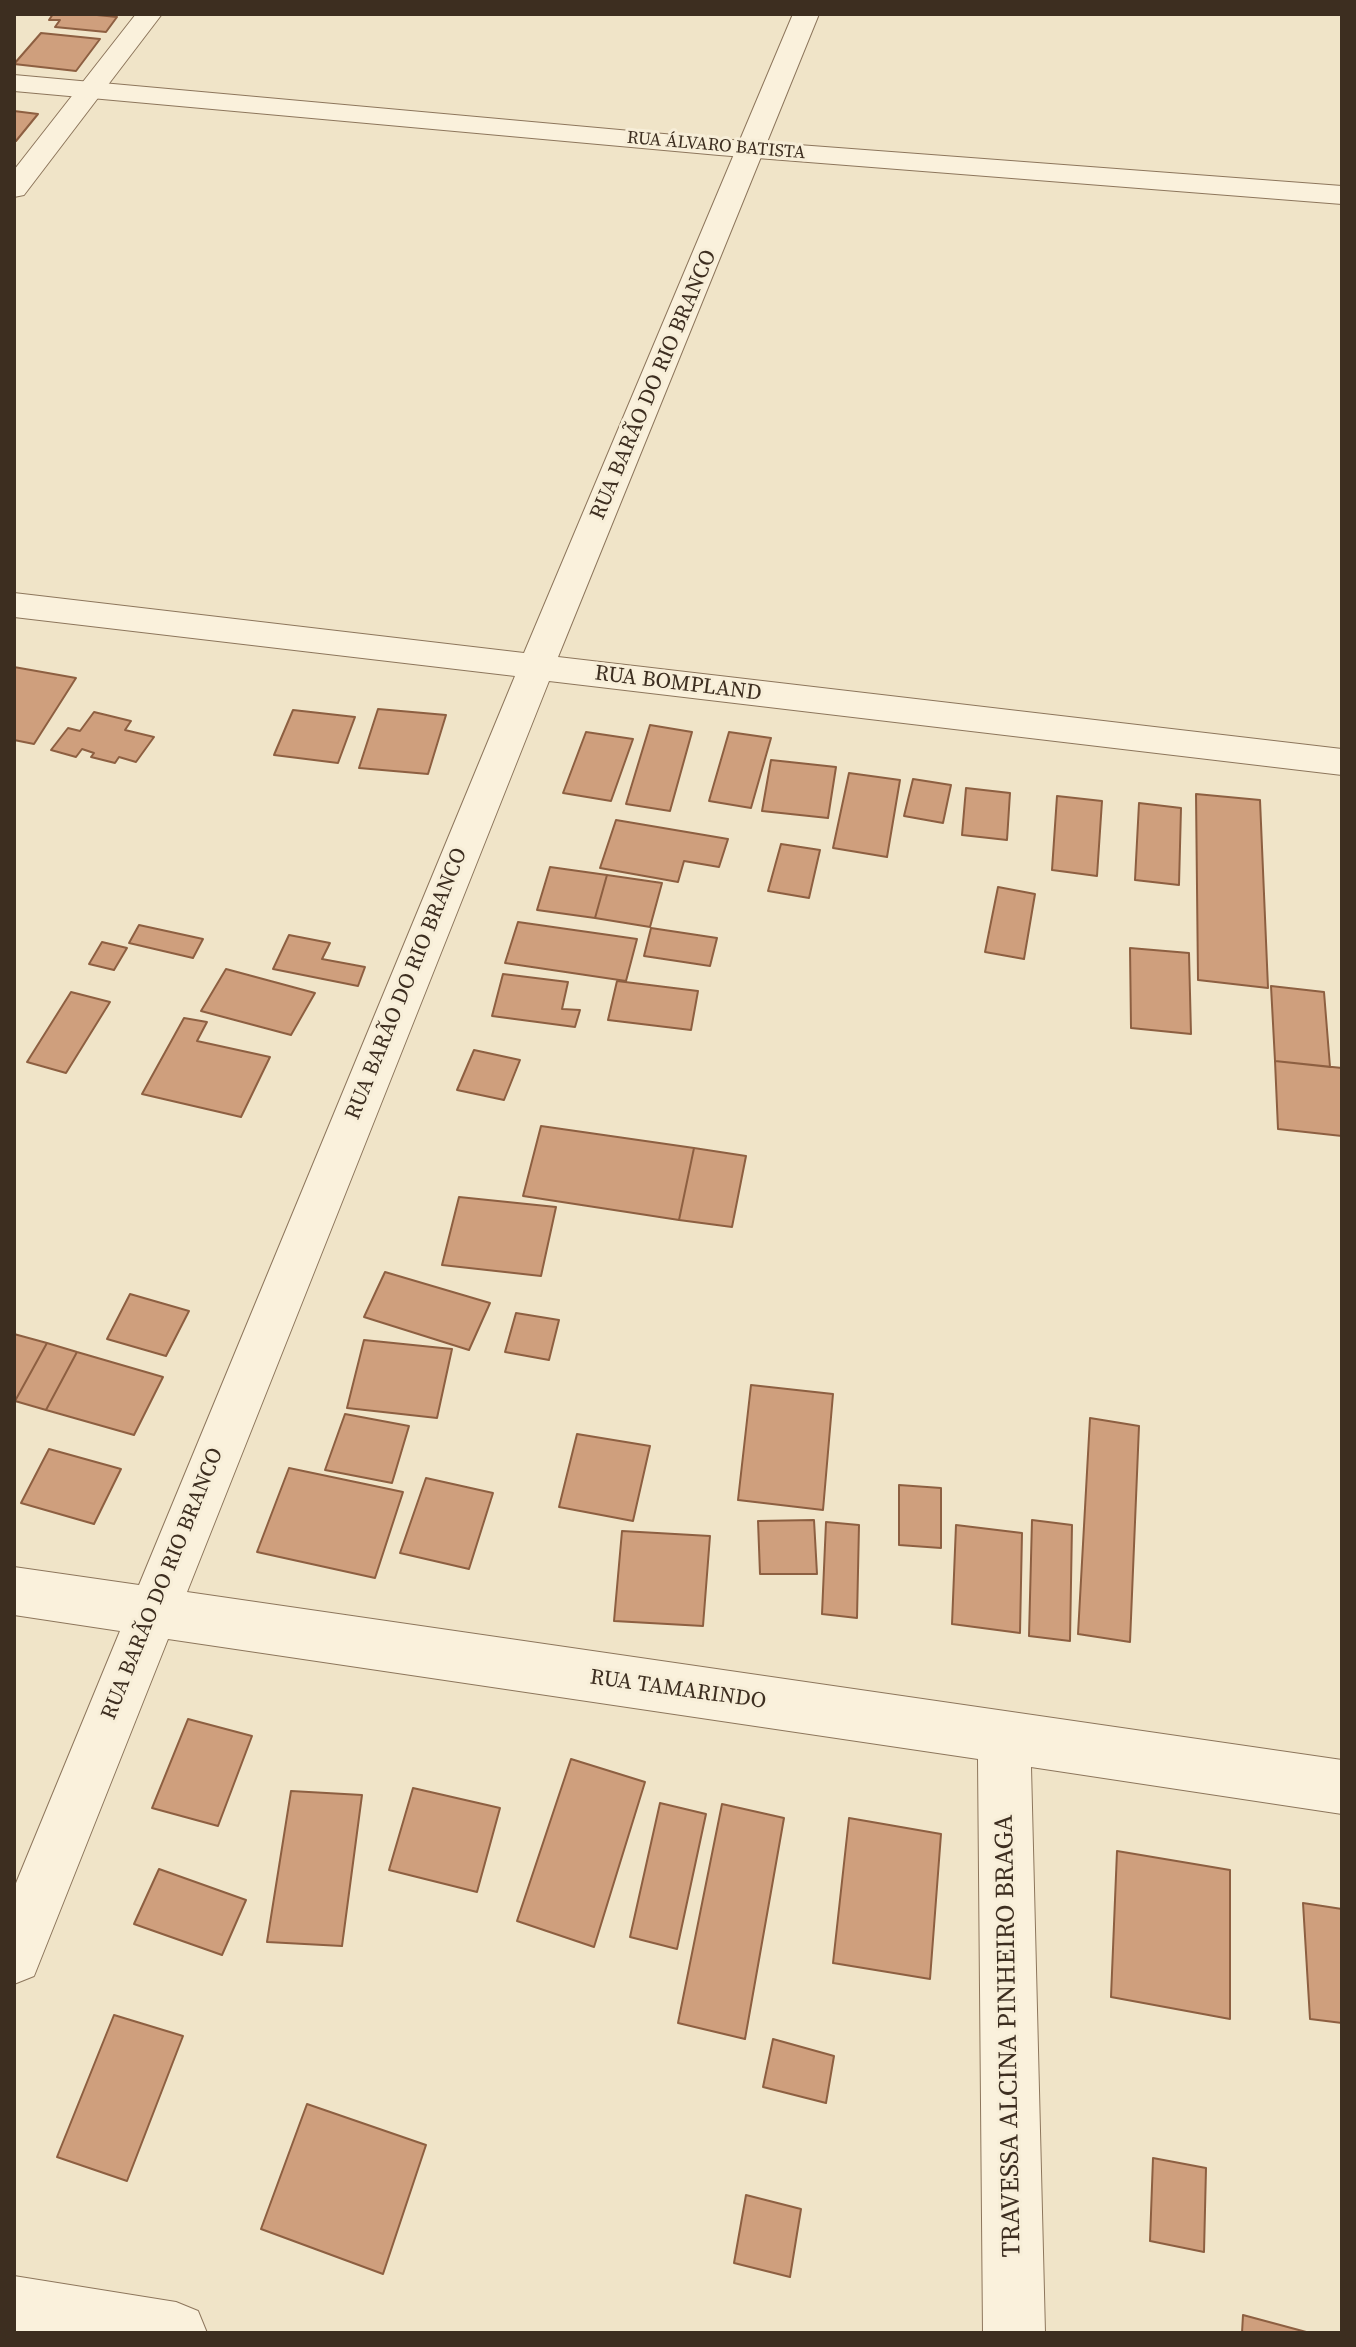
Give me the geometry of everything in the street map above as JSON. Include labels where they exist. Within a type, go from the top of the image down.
[{"type":"street","points":[[14,189],[149,14]]},
{"type":"street","name":"RUA BARÃO DO RIO BRANCO","points":[[14,1956],[151,1611],[806,14]]},
{"type":"street","name":"RUA ÁLVARO BATISTA","points":[[14,83],[752,149],[1342,195]]},
{"type":"street","name":"RUA BOMPLAND","points":[[14,605],[1342,762]]},
{"type":"street","name":"RUA TAMARINDO","points":[[14,1591],[1342,1787]]},
{"type":"street","name":"TRAVESSA ALCINA PINHEIRO BRAGA","points":[[1004,1739],[1014,2333]]},
{"type":"street","points":[[14,2307],[176,2333]]},
{"type":"building","points":[[53,14],[117,17],[106,32],[55,27],[60,20],[49,20]]},
{"type":"building","points":[[41,33],[100,39],[76,71],[14,64]]},
{"type":"building","points":[[14,111],[38,114],[16,141],[14,140]]},
{"type":"building","points":[[14,667],[76,678],[34,744],[14,740]]},
{"type":"building","points":[[378,709],[446,715],[428,774],[359,768]]},
{"type":"building","points":[[293,710],[355,717],[338,763],[274,755]]},
{"type":"building","points":[[94,712],[131,721],[125,730],[154,737],[136,762],[119,757],[115,763],[91,757],[94,753],[82,749],[76,757],[51,750],[68,728],[80,731]]},
{"type":"building","points":[[650,725],[692,732],[670,811],[626,804]]},
{"type":"building","points":[[586,732],[633,739],[611,801],[563,793]]},
{"type":"building","points":[[729,732],[771,738],[751,808],[709,801]]},
{"type":"building","points":[[771,760],[836,767],[828,818],[762,811]]},
{"type":"building","points":[[849,773],[900,780],[887,857],[833,848]]},
{"type":"building","points":[[913,779],[951,785],[943,823],[904,816]]},
{"type":"building","points":[[966,788],[1010,793],[1007,840],[962,835]]},
{"type":"building","points":[[1196,794],[1260,800],[1268,988],[1198,980]]},
{"type":"building","points":[[1057,796],[1102,801],[1097,876],[1052,870]]},
{"type":"building","points":[[1139,803],[1181,808],[1179,885],[1135,880]]},
{"type":"building","points":[[616,820],[728,839],[719,867],[684,861],[678,882],[600,868]]},
{"type":"building","points":[[781,844],[820,850],[809,898],[768,891]]},
{"type":"building","points":[[550,867],[607,875],[595,918],[537,910]]},
{"type":"building","points":[[607,875],[662,883],[650,927],[595,918]]},
{"type":"building","points":[[998,887],[1035,894],[1024,959],[985,952]]},
{"type":"building","points":[[518,922],[637,939],[626,981],[505,963]]},
{"type":"building","points":[[139,925],[203,939],[193,958],[129,943]]},
{"type":"building","points":[[651,928],[717,938],[710,966],[644,956]]},
{"type":"building","points":[[289,935],[330,943],[322,959],[365,967],[358,986],[273,969]]},
{"type":"building","points":[[102,942],[127,948],[114,970],[89,964]]},
{"type":"building","points":[[1130,948],[1189,953],[1191,1034],[1131,1028]]},
{"type":"building","points":[[226,969],[315,993],[291,1035],[201,1011]]},
{"type":"building","points":[[503,974],[568,982],[562,1009],[580,1010],[575,1027],[492,1016]]},
{"type":"building","points":[[617,981],[698,991],[691,1030],[608,1020]]},
{"type":"building","points":[[1271,986],[1324,992],[1330,1067],[1275,1061]]},
{"type":"building","points":[[71,992],[110,1002],[66,1073],[27,1062]]},
{"type":"building","points":[[184,1018],[207,1022],[197,1041],[270,1057],[241,1117],[142,1094]]},
{"type":"building","points":[[474,1050],[520,1060],[504,1100],[457,1090]]},
{"type":"building","points":[[1275,1061],[1342,1068],[1342,1136],[1278,1129]]},
{"type":"building","points":[[541,1126],[694,1148],[679,1220],[523,1196]]},
{"type":"building","points":[[694,1148],[746,1156],[732,1227],[679,1220]]},
{"type":"building","points":[[459,1197],[556,1207],[541,1276],[442,1265]]},
{"type":"building","points":[[385,1272],[490,1303],[469,1350],[364,1317]]},
{"type":"building","points":[[130,1294],[189,1311],[166,1356],[107,1339]]},
{"type":"building","points":[[516,1313],[559,1320],[549,1360],[505,1352]]},
{"type":"building","points":[[14,1334],[47,1343],[15,1401],[14,1400]]},
{"type":"building","points":[[364,1340],[452,1349],[437,1418],[347,1408]]},
{"type":"building","points":[[47,1343],[77,1352],[46,1410],[15,1401]]},
{"type":"building","points":[[77,1352],[163,1377],[134,1435],[46,1410]]},
{"type":"building","points":[[751,1385],[833,1394],[823,1510],[738,1500]]},
{"type":"building","points":[[345,1414],[409,1426],[392,1483],[325,1470]]},
{"type":"building","points":[[1090,1418],[1139,1426],[1130,1642],[1078,1634]]},
{"type":"building","points":[[577,1434],[650,1446],[633,1521],[559,1507]]},
{"type":"building","points":[[49,1449],[121,1469],[94,1524],[21,1503]]},
{"type":"building","points":[[289,1468],[403,1492],[375,1578],[257,1552]]},
{"type":"building","points":[[426,1478],[493,1493],[469,1569],[400,1553]]},
{"type":"building","points":[[899,1485],[941,1488],[941,1548],[899,1545]]},
{"type":"building","points":[[814,1520],[817,1574],[760,1574],[758,1521]]},
{"type":"building","points":[[1032,1520],[1072,1525],[1070,1641],[1029,1636]]},
{"type":"building","points":[[826,1522],[859,1525],[857,1618],[822,1614]]},
{"type":"building","points":[[956,1525],[1022,1533],[1020,1633],[952,1624]]},
{"type":"building","points":[[622,1531],[710,1536],[703,1626],[614,1621]]},
{"type":"building","points":[[188,1719],[252,1736],[218,1826],[152,1808]]},
{"type":"building","points":[[571,1759],[645,1782],[594,1947],[517,1921]]},
{"type":"building","points":[[413,1788],[500,1808],[477,1892],[389,1870]]},
{"type":"building","points":[[291,1791],[362,1795],[342,1946],[267,1942]]},
{"type":"building","points":[[660,1803],[706,1814],[677,1949],[630,1937]]},
{"type":"building","points":[[722,1804],[784,1818],[745,2039],[678,2023]]},
{"type":"building","points":[[849,1818],[941,1834],[930,1979],[833,1963]]},
{"type":"building","points":[[1117,1851],[1230,1870],[1230,2019],[1111,1997]]},
{"type":"building","points":[[159,1869],[246,1900],[222,1955],[134,1924]]},
{"type":"building","points":[[1303,1903],[1342,1909],[1342,2023],[1310,2019]]},
{"type":"building","points":[[114,2015],[183,2036],[127,2181],[57,2157]]},
{"type":"building","points":[[773,2039],[834,2056],[826,2103],[763,2087]]},
{"type":"building","points":[[307,2104],[426,2145],[383,2274],[261,2229]]},
{"type":"building","points":[[1153,2158],[1206,2168],[1204,2252],[1150,2241]]},
{"type":"building","points":[[746,2195],[801,2209],[790,2277],[734,2263]]},
{"type":"building","points":[[1243,2315],[1310,2333],[1242,2333]]}]
